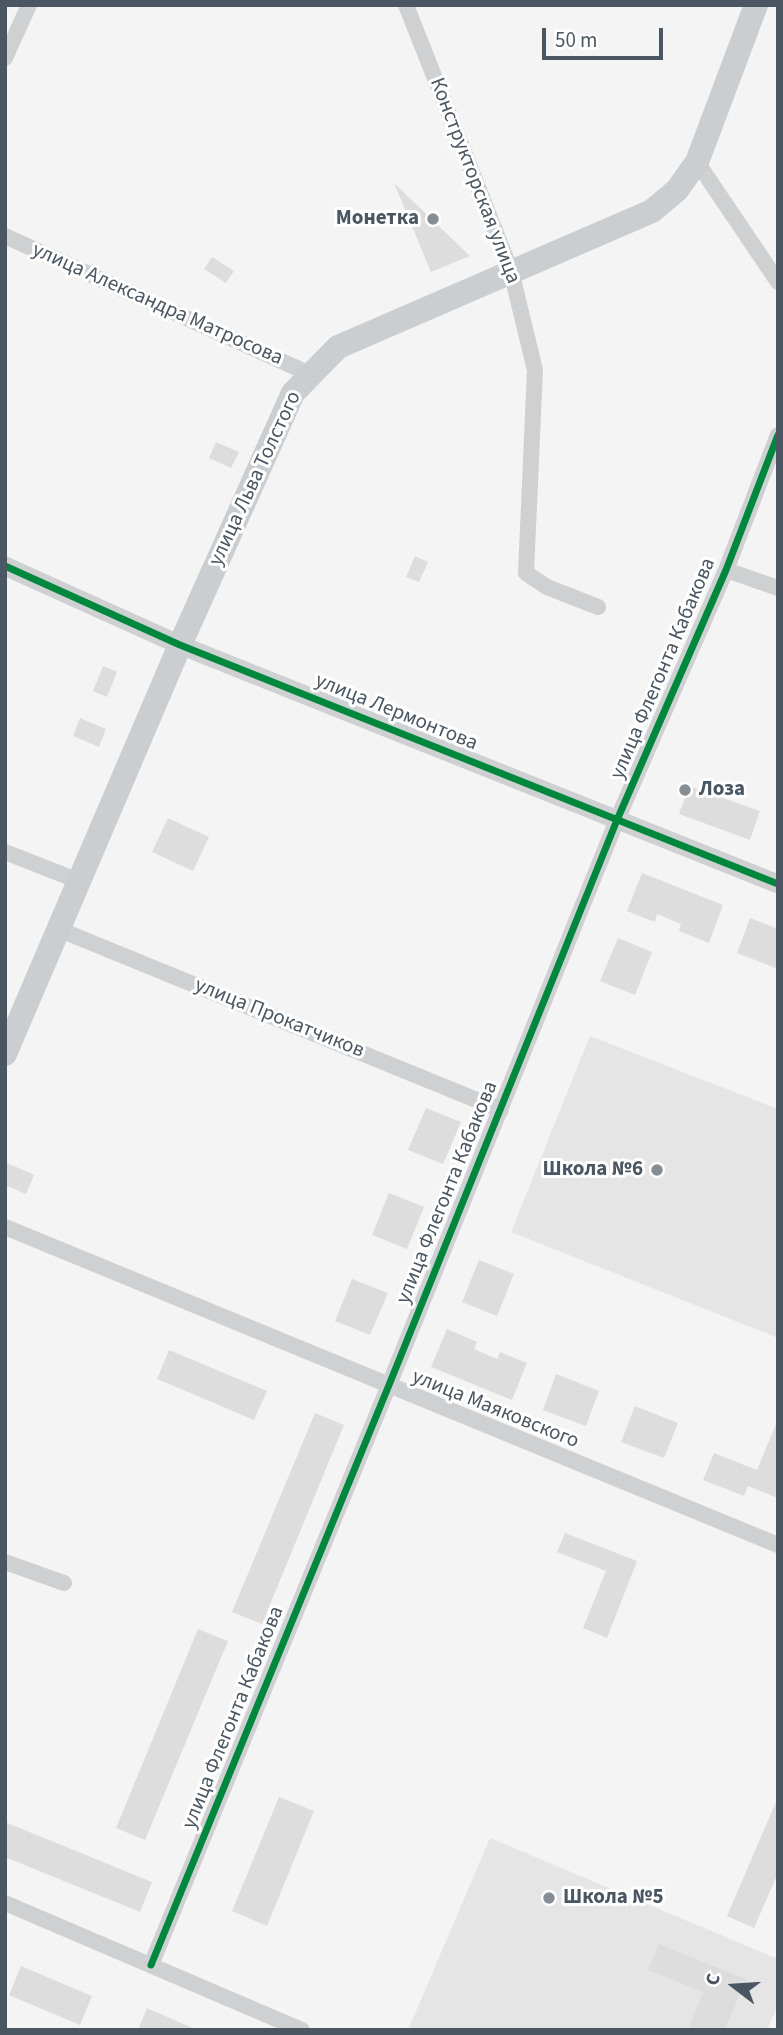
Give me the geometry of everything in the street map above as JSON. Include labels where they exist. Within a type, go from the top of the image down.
[{"type":"main road","name":"улица Льва Толстого","points":[[5,1054],[180,645],[293,393],[338,347],[652,211],[677,190],[697,162],[756,5]]},
{"type":"street","points":[[5,58],[29,5]]},
{"type":"street","name":"Конструкторская улица","points":[[406,5],[511,271],[535,370],[526,573],[547,587],[598,607]]},
{"type":"street","points":[[697,162],[778,282]]},
{"type":"street","name":"улица Александра Матросова","points":[[5,236],[310,374]]},
{"type":"street","name":"улица Флегонта Кабакова","points":[[151,1965],[617,820],[726,570],[778,435]]},
{"type":"street","name":"улица Лермонтова","points":[[5,566],[180,645],[778,884]]},
{"type":"street","points":[[726,570],[778,588]]},
{"type":"street","points":[[5,852],[79,881]]},
{"type":"street","name":"улица Прокатчиков","points":[[58,929],[501,1110]]},
{"type":"street","name":"улица Маяковского","points":[[5,1227],[778,1545]]},
{"type":"street","points":[[5,1562],[64,1583]]},
{"type":"street","points":[[5,1903],[302,2030]]},
{"type":"shaded area","name":"Школа №6","points":[[590,1036],[778,1109],[778,1338],[511,1232]]},
{"type":"shaded area","name":"Школа №5","points":[[490,1838],[778,1959],[778,2005],[767,2030],[408,2030]]},
{"type":"building","points":[[394,183],[470,256],[431,272]]},
{"type":"building","points":[[212,257],[234,271],[226,283],[204,269]]},
{"type":"building","points":[[216,442],[239,452],[231,468],[209,458]]},
{"type":"building","points":[[415,556],[428,562],[419,582],[406,577]]},
{"type":"building","points":[[103,666],[117,672],[107,697],[93,691]]},
{"type":"building","points":[[80,718],[106,729],[99,747],[73,736]]},
{"type":"building","points":[[689,786],[760,811],[750,840],[679,814]]},
{"type":"building","points":[[168,818],[209,837],[193,871],[152,852]]},
{"type":"building","points":[[642,873],[723,905],[709,943],[679,931],[681,924],[657,914],[655,922],[627,911]]},
{"type":"building","points":[[750,918],[778,929],[778,969],[737,953]]},
{"type":"building","points":[[618,938],[652,952],[635,995],[600,981]]},
{"type":"building","points":[[426,1108],[461,1122],[443,1164],[408,1150]]},
{"type":"building","points":[[5,1162],[34,1175],[26,1194],[5,1185]]},
{"type":"building","points":[[389,1193],[424,1207],[407,1249],[372,1235]]},
{"type":"building","points":[[479,1260],[514,1274],[497,1316],[462,1302]]},
{"type":"building","points":[[352,1279],[388,1293],[370,1335],[335,1321]]},
{"type":"building","points":[[447,1329],[477,1342],[474,1349],[497,1359],[500,1352],[527,1363],[512,1400],[431,1367]]},
{"type":"building","points":[[169,1350],[267,1391],[254,1420],[157,1379]]},
{"type":"building","points":[[556,1374],[599,1391],[586,1426],[543,1410]]},
{"type":"building","points":[[635,1406],[678,1423],[664,1458],[621,1442]]},
{"type":"building","points":[[315,1413],[344,1425],[262,1624],[232,1612]]},
{"type":"building","points":[[778,1419],[778,1498],[748,1486],[744,1496],[703,1480],[714,1453],[757,1470]]},
{"type":"building","points":[[565,1533],[637,1561],[607,1638],[583,1628],[606,1571],[557,1552]]},
{"type":"building","points":[[198,1629],[228,1641],[145,1840],[116,1828]]},
{"type":"building","points":[[279,1797],[314,1811],[267,1926],[232,1911]]},
{"type":"building","points":[[778,1797],[778,1873],[754,1928],[727,1916]]},
{"type":"building","points":[[5,1822],[152,1882],[140,1912],[5,1857]]},
{"type":"building","points":[[659,1944],[746,1979],[725,2030],[688,2030],[703,1992],[648,1970]]},
{"type":"building","points":[[21,1966],[92,1996],[80,2025],[9,1995]]},
{"type":"building","points":[[147,2008],[197,2030],[138,2030]]},
{"type":"cycle path","points":[[151,1965],[617,820],[726,570],[778,435]]},
{"type":"cycle path","points":[[5,566],[180,645],[778,884]]},
{"type":"place","name":"Монетка","points":[[433,219]]},
{"type":"place","name":"Лоза","points":[[685,790]]},
{"type":"place","name":"Школа №6","points":[[657,1170]]},
{"type":"place","name":"Школа №5","points":[[549,1898]]}]
